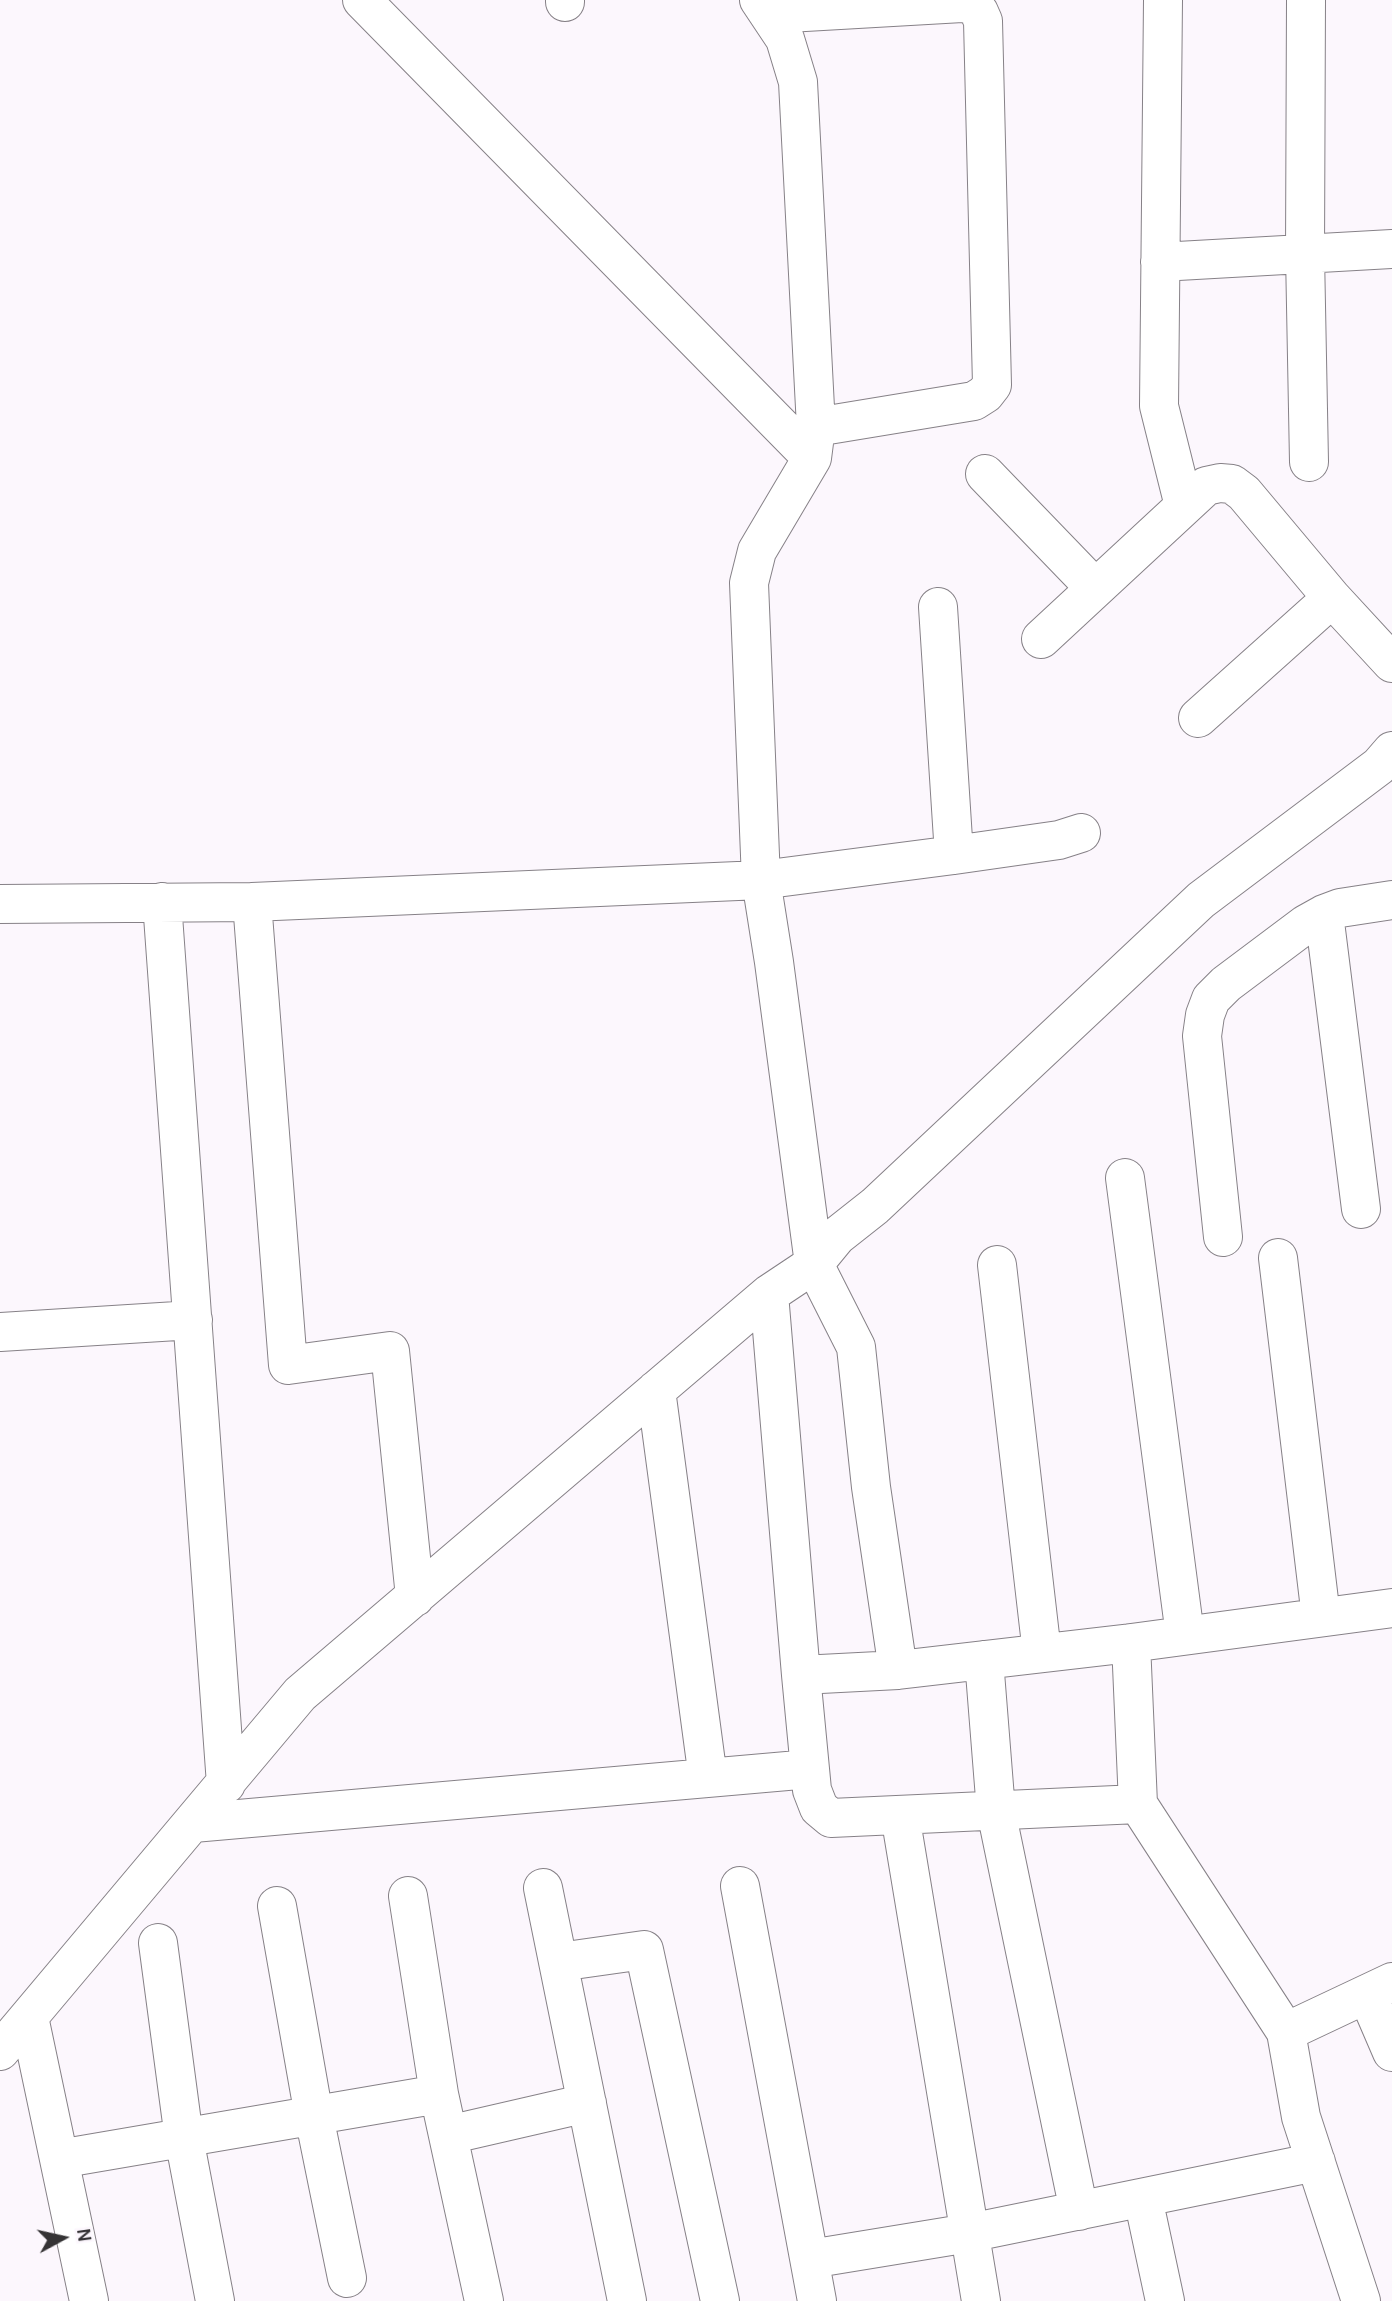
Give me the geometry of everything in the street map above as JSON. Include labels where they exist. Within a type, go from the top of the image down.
[{"type":"street","points":[[362,0],[814,443]]},
{"type":"street","points":[[1163,0],[1159,406],[1184,506]]},
{"type":"street","points":[[1306,0],[1305,254],[1309,462]]},
{"type":"street","points":[[765,7],[962,3],[971,4],[983,21],[992,385],[974,401],[814,443]]},
{"type":"street","points":[[765,7],[785,39],[798,82],[814,443],[757,551],[749,583],[761,880],[814,1264],[856,1347],[871,1487],[898,1670]]},
{"type":"street","points":[[1160,262],[1392,249]]},
{"type":"street","points":[[985,474],[1095,588]]},
{"type":"street","points":[[1041,639],[1206,486],[1220,483],[1232,484],[1244,493],[1332,598],[1392,663]]},
{"type":"street","points":[[1198,718],[1332,598]]},
{"type":"street","points":[[937,607],[954,855]]},
{"type":"street","points":[[0,2051],[300,1694],[769,1294],[814,1264],[837,1236],[875,1206],[1201,900],[1379,766],[1392,751]]},
{"type":"street","points":[[0,904],[252,902],[761,880],[1059,840],[1081,833]]},
{"type":"street","points":[[1223,1237],[1202,1036],[1205,1015],[1212,999],[1226,984],[1306,924],[1324,914],[1340,908],[1392,900]]},
{"type":"street","points":[[162,902],[226,1784]]},
{"type":"street","points":[[252,902],[288,1365],[390,1351],[415,1597]]},
{"type":"street","points":[[1324,914],[1361,1209]]},
{"type":"street","points":[[1125,1178],[1185,1635]]},
{"type":"street","points":[[1278,1258],[1321,1617]]},
{"type":"street","points":[[997,1265],[1042,1653]]},
{"type":"street","points":[[769,1294],[800,1675],[812,1790],[819,1808],[831,1818],[1138,1804]]},
{"type":"street","points":[[0,1320],[0,1332],[192,1320]]},
{"type":"street","points":[[656,1390],[708,1778]]},
{"type":"street","points":[[800,1675],[898,1670],[1131,1643],[1392,1608]]},
{"type":"street","points":[[1131,1643],[1138,1804],[1286,2032],[1301,2117],[1361,2301]]},
{"type":"street","points":[[984,1660],[996,1811],[1080,2211]]},
{"type":"street","points":[[193,1823],[810,1769]]},
{"type":"street","points":[[900,1815],[981,2301]]},
{"type":"street","points":[[740,1886],[809,2289],[969,2233],[1316,2162]]},
{"type":"street","points":[[543,1888],[627,2301]]},
{"type":"street","points":[[408,1896],[439,2094],[484,2301]]},
{"type":"street","points":[[277,1906],[314,2116],[347,2278]]},
{"type":"street","points":[[158,1943],[184,2138],[215,2301]]},
{"type":"street","points":[[559,1962],[644,1950],[720,2301]]},
{"type":"street","points":[[1286,2032],[1379,1988],[1392,2052]]},
{"type":"street","points":[[29,2017],[89,2301]]},
{"type":"street","points":[[59,2159],[439,2094]]},
{"type":"street","points":[[448,2135],[587,2103]]},
{"type":"street","points":[[1143,2198],[1166,2301]]},
{"type":"street","points":[[1377,2301],[1392,2294]]}]
